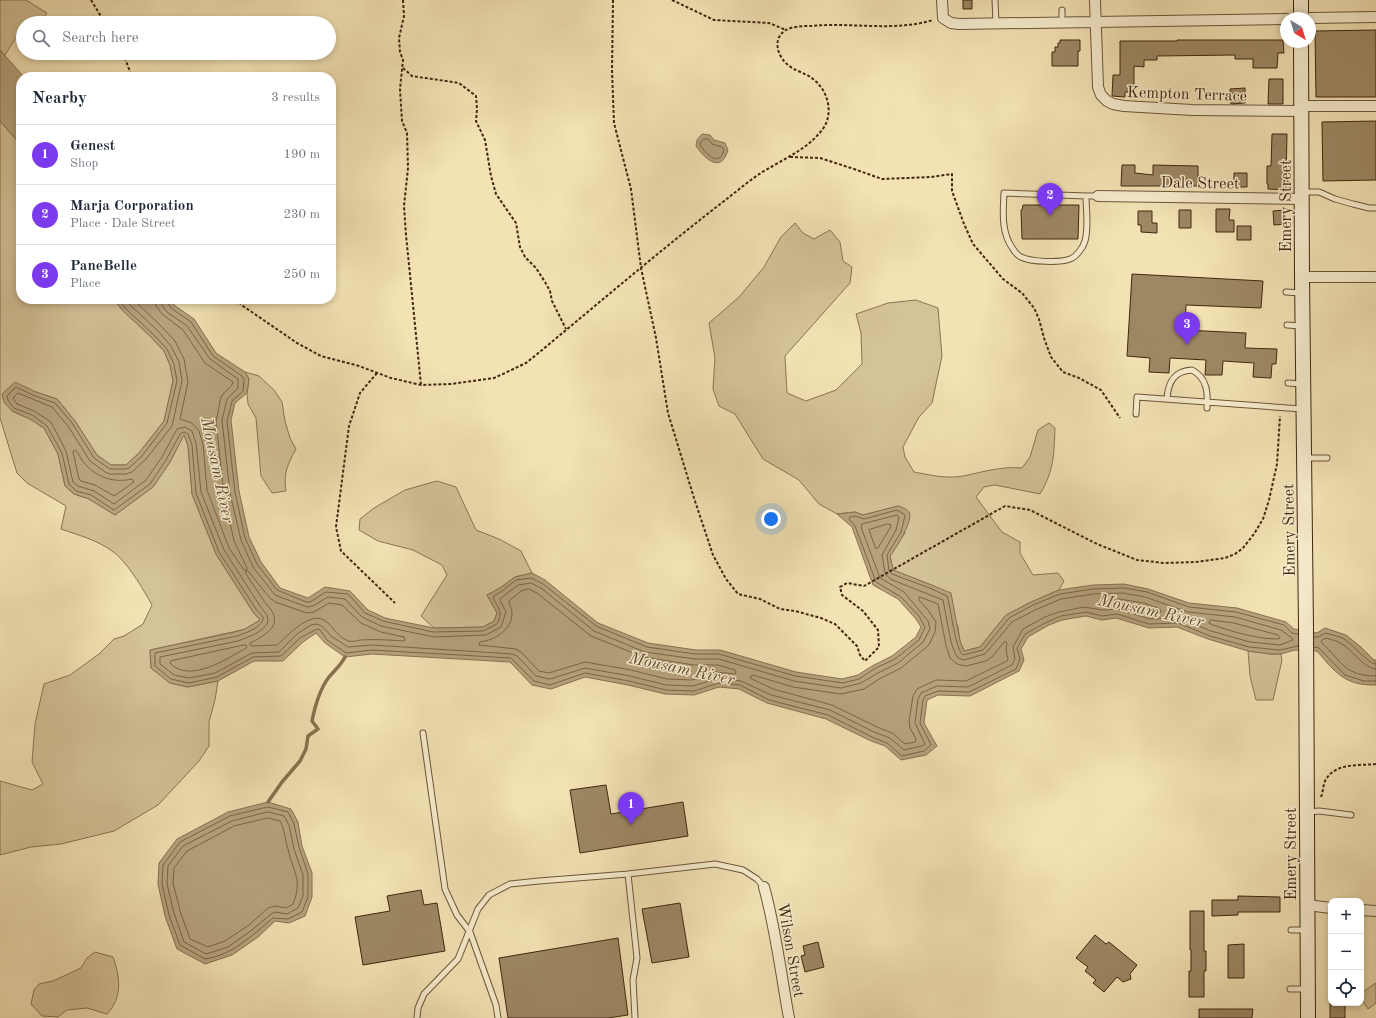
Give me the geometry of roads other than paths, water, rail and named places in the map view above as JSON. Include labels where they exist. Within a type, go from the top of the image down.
[{"type":"street","points":[[942,0],[943,18],[951,23],[959,24],[1280,19]]},
{"type":"street","name":"Kempton Terrace","points":[[1095,0],[1098,86],[1099,91],[1105,99],[1113,104],[1192,110],[1376,106]]},
{"type":"street","points":[[1301,0],[1301,12]]},
{"type":"street","points":[[1316,18],[1376,17]]},
{"type":"street","name":"Emery Street","points":[[1301,48],[1302,327],[1306,653],[1313,812],[1307,906],[1308,1018]]},
{"type":"street","name":"Dale Street","points":[[1098,196],[1302,195]]},
{"type":"street","points":[[1302,277],[1376,276]]},
{"type":"street","name":"Wilson Street","points":[[764,887],[779,957],[789,1018]]},
{"type":"street","points":[[1307,906],[1328,908]]},
{"type":"street","points":[[1364,910],[1376,911]]},
{"type":"lane","points":[[996,0],[996,23]]},
{"type":"lane","points":[[1062,10],[1062,23]]},
{"type":"lane","points":[[1302,195],[1319,192],[1335,199],[1369,208],[1376,208]]},
{"type":"lane","points":[[1086,196],[1087,223],[1085,242],[1074,257],[1069,260],[1059,261],[1034,260],[1020,257],[1013,249],[1006,234],[1003,219],[1004,193],[1098,196]]},
{"type":"lane","points":[[1286,292],[1302,293]]},
{"type":"lane","points":[[1287,325],[1302,327]]},
{"type":"lane","points":[[1167,399],[1171,382],[1180,372],[1192,370],[1198,373],[1204,380],[1207,387],[1207,408]]},
{"type":"lane","points":[[1288,383],[1303,384]]},
{"type":"lane","points":[[1136,414],[1137,397],[1303,409]]},
{"type":"lane","points":[[1304,458],[1326,458]]},
{"type":"lane","points":[[423,733],[446,889],[457,915],[470,932],[496,1005],[498,1018]]},
{"type":"lane","points":[[1313,812],[1351,815]]},
{"type":"lane","points":[[418,1018],[418,1008],[424,994],[458,959],[478,909],[489,895],[510,884],[628,874],[716,864],[743,870],[757,879],[764,887]]},
{"type":"lane","points":[[628,874],[637,958],[633,980],[636,1018]]},
{"type":"lane","points":[[1291,930],[1307,930]]},
{"type":"lane","points":[[1290,989],[1308,989]]},
{"type":"water","points":[[0,50],[20,72],[16,72],[16,139],[0,121]]},
{"type":"water","points":[[702,134],[710,135],[714,140],[725,143],[728,150],[725,157],[721,161],[717,163],[708,159],[696,146],[697,140]]},
{"type":"water","name":"Mousam River","points":[[118,304],[173,304],[194,319],[216,353],[245,372],[249,379],[247,393],[235,403],[231,420],[239,491],[249,537],[261,562],[280,588],[308,598],[325,587],[350,591],[368,610],[385,618],[434,628],[483,627],[494,621],[497,613],[487,595],[515,577],[532,573],[545,580],[598,623],[648,643],[696,650],[720,650],[796,672],[842,679],[858,675],[892,656],[916,637],[921,627],[916,619],[898,599],[873,585],[852,527],[837,514],[855,512],[863,515],[898,506],[908,511],[910,516],[907,528],[890,556],[893,570],[951,593],[960,641],[964,651],[980,647],[1006,615],[1059,590],[1093,585],[1124,584],[1148,589],[1189,603],[1237,608],[1286,622],[1294,629],[1317,633],[1325,628],[1346,635],[1374,660],[1376,660],[1376,685],[1365,685],[1348,680],[1335,671],[1317,651],[1295,650],[1281,654],[1270,654],[1248,651],[1208,639],[1177,627],[1149,628],[1116,618],[1102,620],[1086,616],[1062,620],[1049,625],[1028,637],[1021,649],[1024,660],[1019,671],[970,696],[938,695],[927,700],[924,723],[937,746],[926,755],[901,760],[885,746],[871,741],[826,719],[767,703],[739,689],[719,687],[694,695],[665,694],[585,677],[551,689],[532,685],[510,662],[372,654],[345,657],[325,643],[316,633],[303,642],[283,661],[254,661],[218,681],[188,687],[170,683],[151,668],[150,650],[235,632],[245,629],[260,620],[253,612],[216,554],[192,494],[188,446],[184,435],[170,462],[153,487],[115,515],[89,499],[74,494],[65,486],[58,454],[44,428],[30,419],[12,411],[4,402],[2,394],[15,382],[36,392],[57,399],[75,421],[97,455],[111,465],[126,465],[139,453],[164,421],[173,381],[170,365],[164,351]]},
{"type":"water","points":[[268,802],[291,809],[298,822],[302,846],[312,873],[312,897],[305,916],[289,923],[275,921],[258,937],[232,955],[205,964],[177,949],[165,916],[158,884],[159,863],[177,839],[228,812]]},
{"type":"waterway","points":[[268,802],[282,782],[300,761],[306,749],[308,736],[318,729],[312,721],[318,698],[329,677],[345,657]]},
{"type":"place","name":"Marja Corporation","points":[[1050,216]]},
{"type":"place","name":"PaneBelle","points":[[1187,345]]},
{"type":"place","name":"Genest","points":[[631,825]]}]
